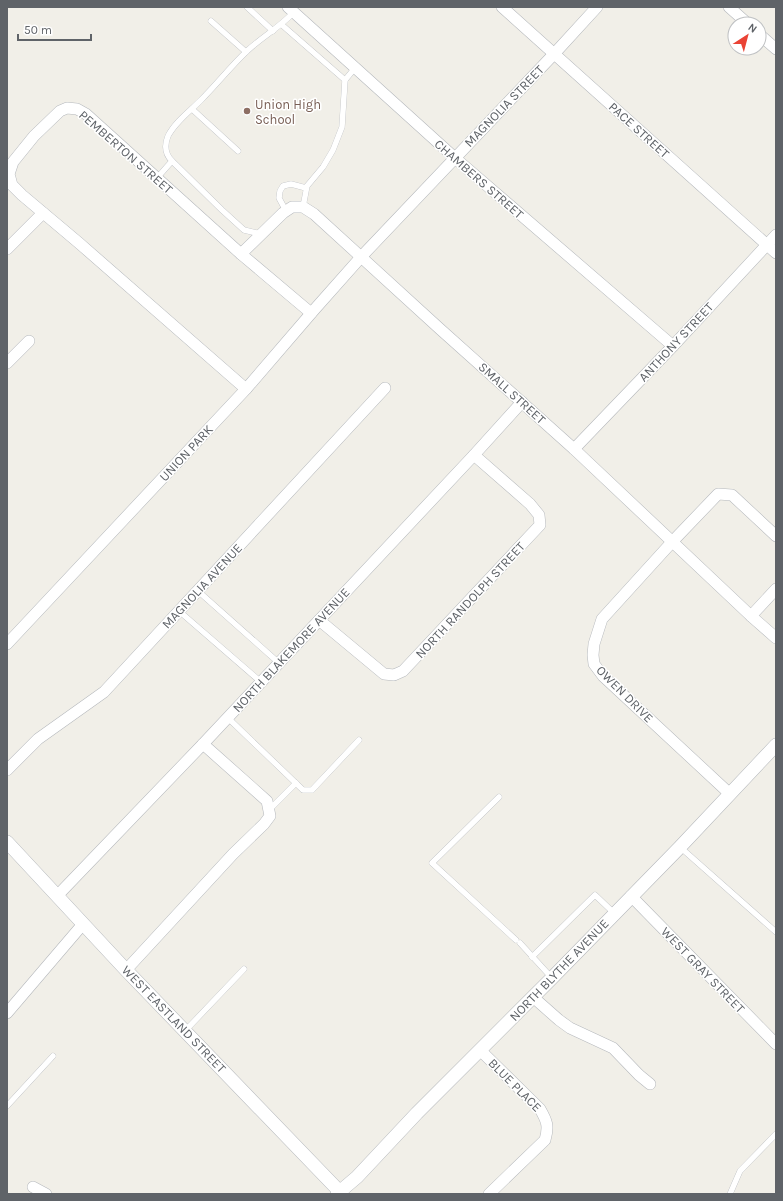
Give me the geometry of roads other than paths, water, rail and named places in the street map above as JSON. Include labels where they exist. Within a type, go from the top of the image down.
[{"type":"street","name":"PACE STREET","points":[[502,7],[776,253]]},
{"type":"street","name":"MAGNOLIA STREET","points":[[361,257],[598,7]]},
{"type":"street","points":[[729,7],[739,16]]},
{"type":"street","name":"CHAMBERS STREET","points":[[291,10],[455,158],[673,346]]},
{"type":"street","points":[[767,41],[776,49]]},
{"type":"street","name":"PEMBERTON STREET","points":[[246,390],[12,185],[10,174],[13,162],[34,136],[60,111],[67,108],[77,109],[86,114],[241,254],[311,313]]},
{"type":"street","points":[[241,254],[286,211],[292,208],[303,207]]},
{"type":"street","name":"SMALL STREET","points":[[303,207],[314,214],[574,448],[672,542],[776,638]]},
{"type":"street","points":[[7,248],[43,213]]},
{"type":"street","name":"ANTHONY STREET","points":[[574,448],[673,346],[776,235]]},
{"type":"street","name":"UNION PARK","points":[[7,644],[246,390],[361,257]]},
{"type":"street","points":[[7,363],[29,341]]},
{"type":"street","name":"MAGNOLIA AVENUE","points":[[7,770],[38,739],[104,692],[385,388]]},
{"type":"street","name":"NORTH BLAKEMORE AVENUE","points":[[57,896],[228,718],[522,402]]},
{"type":"street","name":"NORTH RANDOLPH STREET","points":[[319,620],[384,674],[394,675],[403,671],[503,565],[540,525],[539,514],[530,504],[474,455]]},
{"type":"street","name":"OWEN DRIVE","points":[[730,794],[603,676],[594,664],[594,644],[602,619],[718,494],[732,495],[776,536]]},
{"type":"street","points":[[751,616],[776,588]]},
{"type":"street","points":[[126,970],[270,816],[267,801],[203,744]]},
{"type":"street","name":"NORTH BLYTHE AVENUE","points":[[340,1193],[680,847],[776,745]]},
{"type":"street","name":"WEST EASTLAND STREET","points":[[7,842],[126,970],[340,1193]]},
{"type":"street","name":"WEST GRAY STREET","points":[[631,896],[776,1044]]},
{"type":"street","points":[[7,1013],[83,924]]},
{"type":"street","points":[[533,997],[570,1028],[613,1048],[639,1075],[650,1084]]},
{"type":"street","name":"BLUE PLACE","points":[[480,1050],[540,1109],[547,1120],[545,1140],[489,1194]]},
{"type":"street","points":[[33,1187],[46,1194]]},
{"type":"lane","points":[[246,7],[273,32]]},
{"type":"lane","points":[[261,235],[244,230],[172,161],[167,155],[165,149],[168,137],[178,122],[246,52],[282,25],[291,10]]},
{"type":"lane","points":[[211,21],[246,52]]},
{"type":"lane","points":[[282,25],[345,80]]},
{"type":"lane","points":[[303,207],[306,188],[323,167],[342,127],[345,80],[355,68]]},
{"type":"lane","points":[[192,109],[238,151]]},
{"type":"lane","points":[[157,178],[172,161]]},
{"type":"lane","points":[[286,211],[279,198],[280,191],[283,186],[291,184],[306,188]]},
{"type":"lane","points":[[198,591],[279,663]]},
{"type":"lane","points":[[179,611],[261,682]]},
{"type":"lane","points":[[228,718],[303,790],[312,790],[360,740]]},
{"type":"lane","points":[[269,810],[296,782]]},
{"type":"lane","points":[[499,797],[432,864],[518,941],[552,978]]},
{"type":"lane","points":[[680,847],[776,932]]},
{"type":"lane","points":[[532,957],[595,894],[614,913]]},
{"type":"lane","points":[[185,1031],[244,969]]},
{"type":"lane","points":[[7,1106],[53,1056]]},
{"type":"lane","points":[[730,1194],[740,1171],[776,1134]]},
{"type":"place","name":"Union High School","points":[[247,111]]}]
